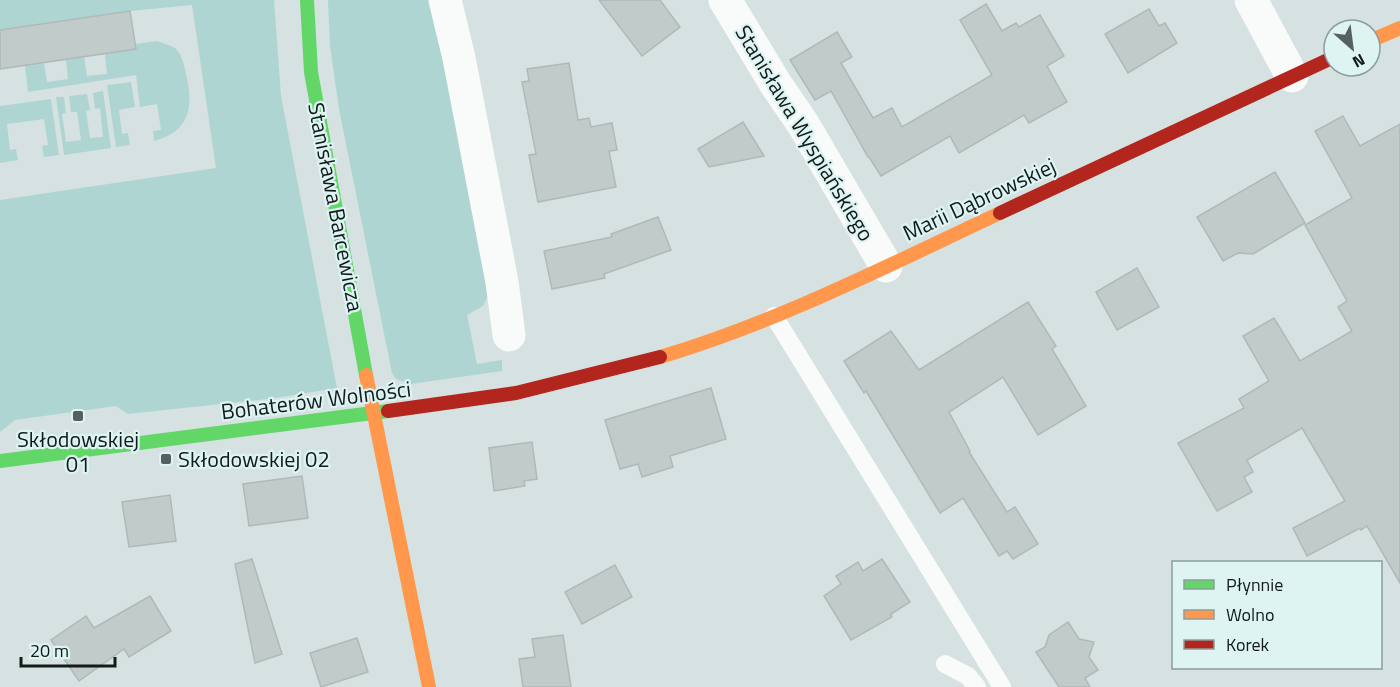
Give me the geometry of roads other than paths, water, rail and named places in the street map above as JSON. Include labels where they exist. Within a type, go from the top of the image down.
[{"type":"street","name":"Stanisława Barcewicza","points":[[307,0],[311,72],[331,190],[429,687]]},
{"type":"street","points":[[445,0],[459,58],[500,270],[509,335]]},
{"type":"street","name":"Stanisława Wyspiańskiego","points":[[724,0],[803,124],[886,266]]},
{"type":"street","points":[[1251,0],[1292,76]]},
{"type":"street","points":[[1382,36],[1400,28]]},
{"type":"street","name":"Marii Dąbrowskiej","points":[[635,364],[686,349],[774,316],[1322,62]]},
{"type":"street","name":"Bohaterów Wolności","points":[[0,461],[516,393],[635,364]]},
{"type":"lane","points":[[774,316],[1002,687]]},
{"type":"lane","points":[[945,664],[968,676],[977,687]]},
{"type":"place","name":"Skłodowskiej 01","points":[[78,416]]},
{"type":"place","name":"Skłodowskiej 02","points":[[166,459]]}]
